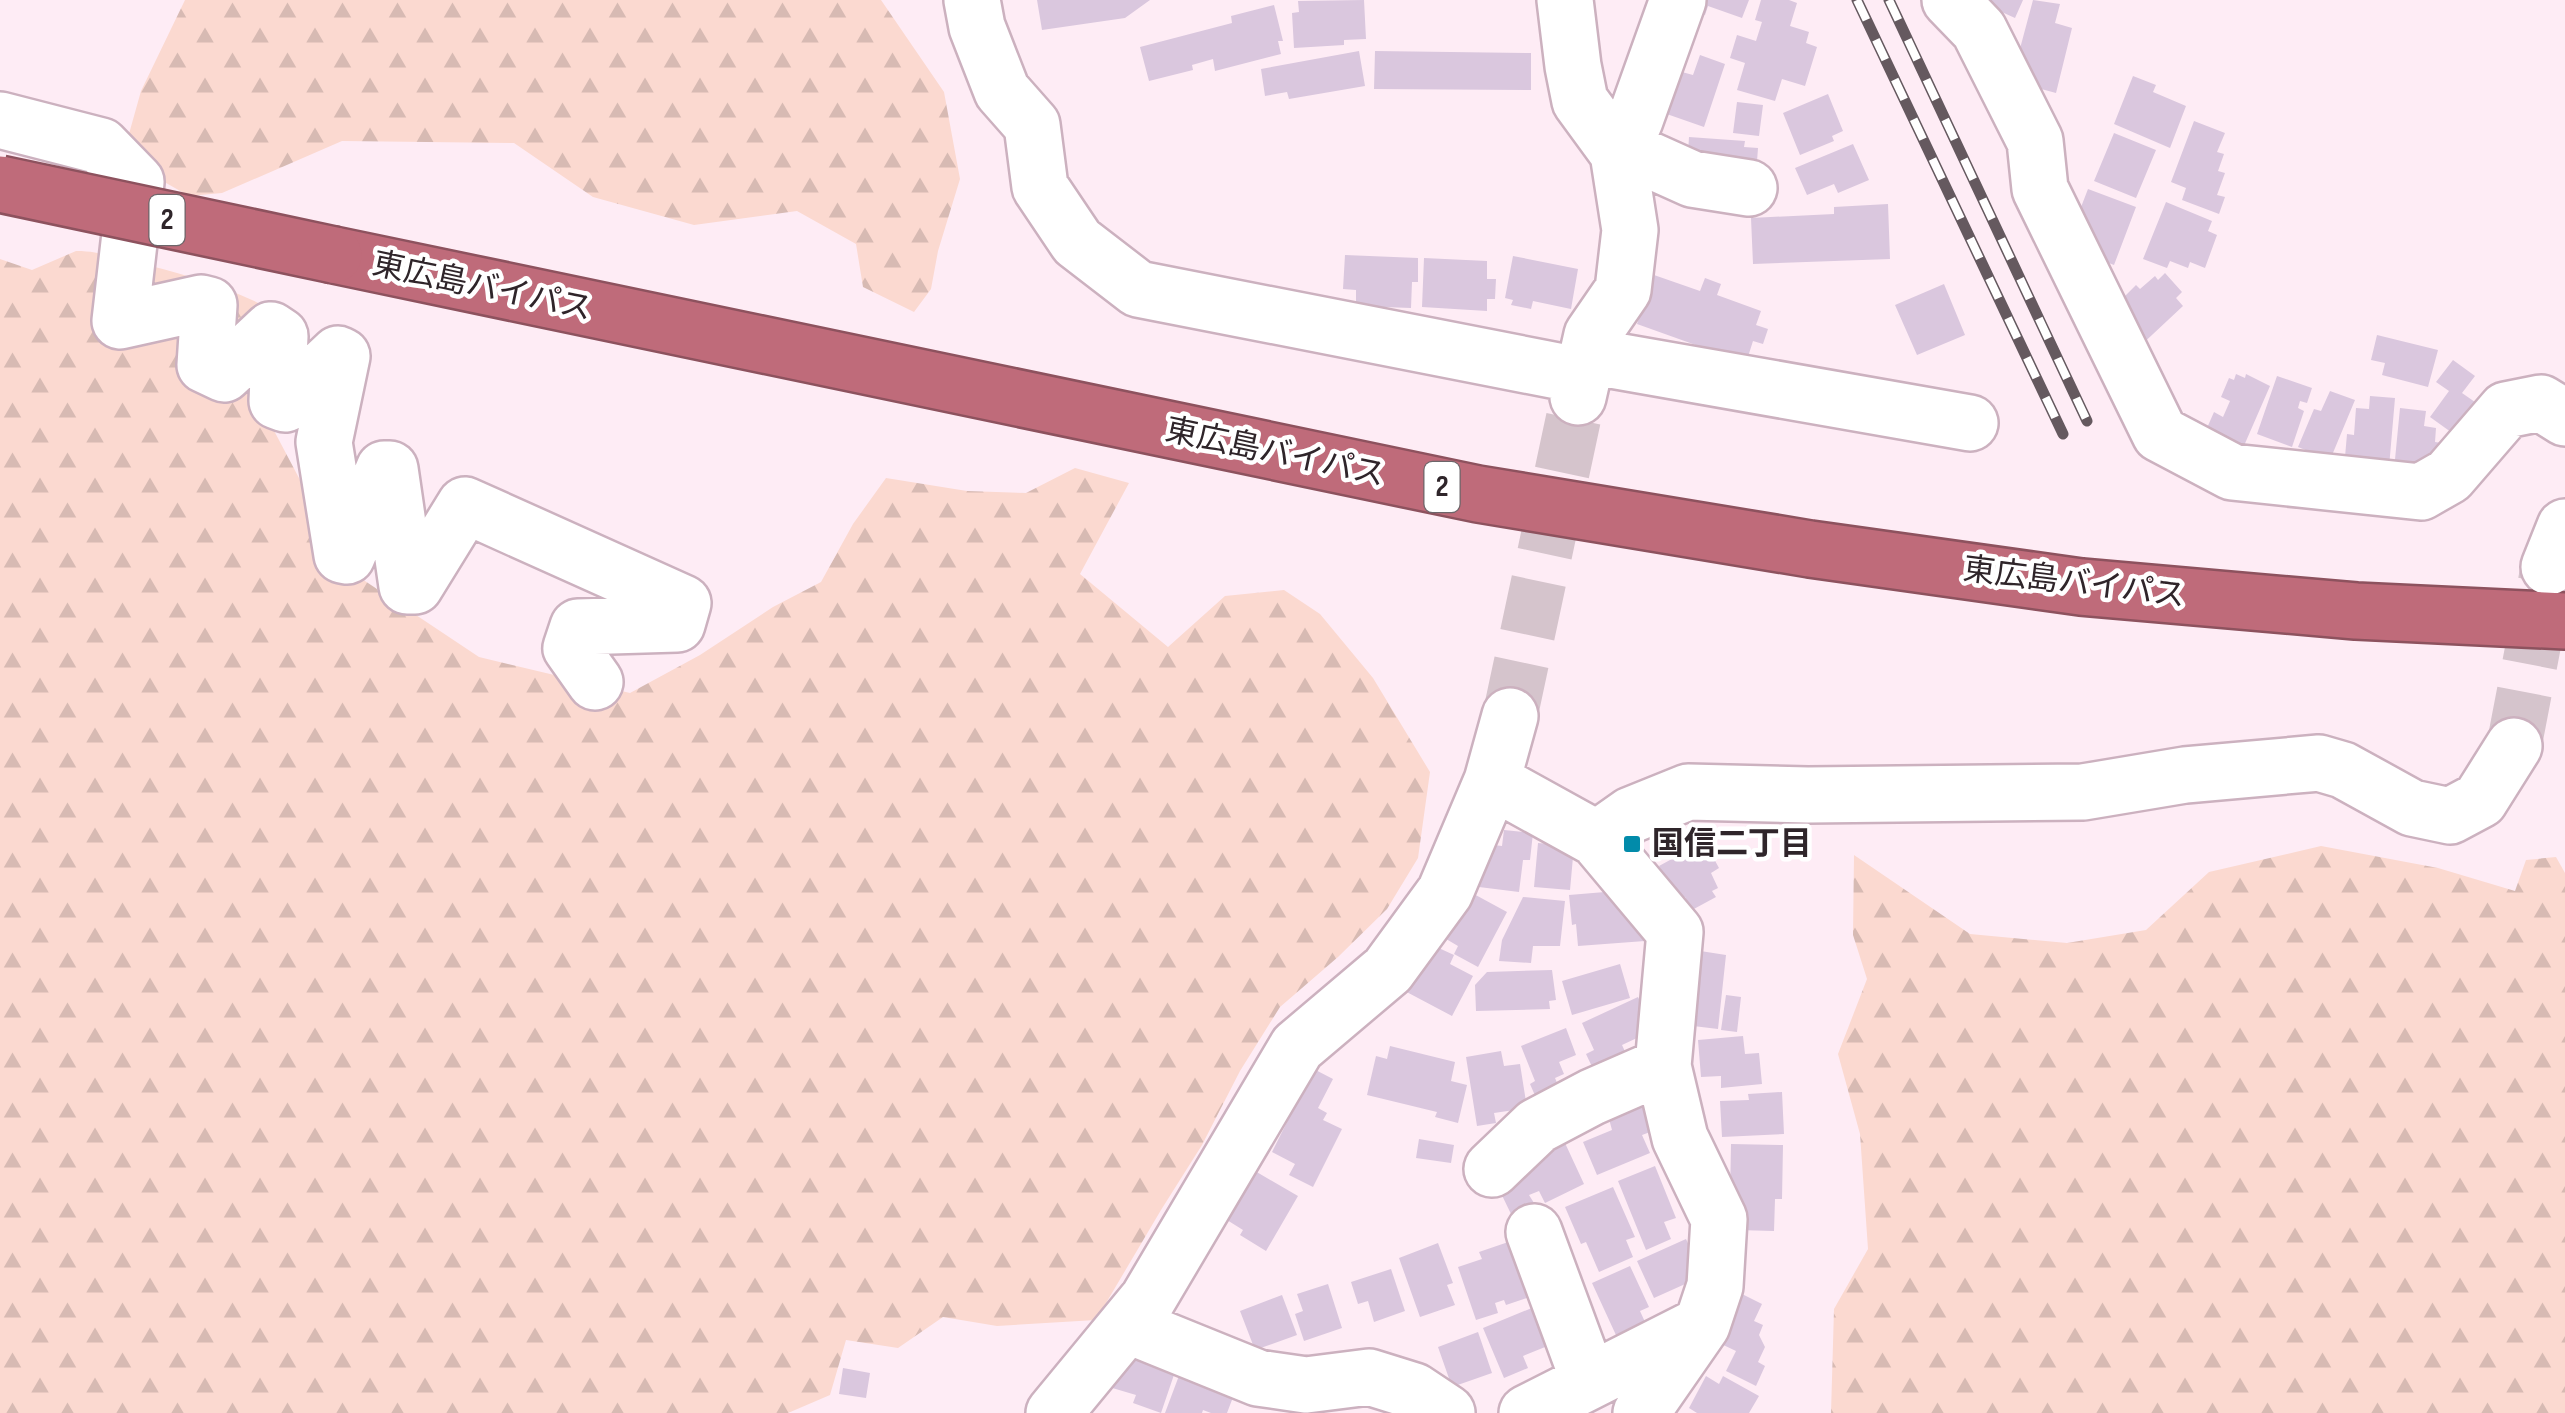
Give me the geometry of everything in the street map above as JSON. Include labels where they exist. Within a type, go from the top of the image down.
[{"type":"highway","name":"東広島バイパス","points":[[0,184],[1121,422],[1536,504],[2081,587],[2356,611],[2565,621]]},
{"type":"street","points":[[972,0],[976,26],[1002,91],[1032,125],[1040,187],[1076,242],[1138,289],[1583,377],[1970,423]]},
{"type":"street","points":[[1564,0],[1580,101],[1620,150],[1692,179],[1749,188]]},
{"type":"street","points":[[1583,377],[1592,335],[1623,290],[1630,230],[1620,150],[1635,120],[1678,0]]},
{"type":"street","points":[[1950,0],[1979,30],[2035,141],[2040,189],[2160,434],[2232,472],[2421,492],[2449,476],[2506,410],[2542,403],[2565,418]]},
{"type":"street","points":[[0,120],[101,146],[136,182],[120,321],[201,303],[209,305],[204,366],[224,374],[271,330],[280,336],[277,401],[285,404],[338,354],[342,356],[324,442],[342,555],[348,556],[384,469],[390,470],[408,586],[415,586],[465,505],[684,603],[677,624],[578,627],[571,648],[595,682]]},
{"type":"street","points":[[1054,1413],[1148,1299],[1297,1047],[1388,970],[1446,892],[1492,781],[1510,716]]},
{"type":"street","points":[[1596,840],[1631,814],[1688,792],[2083,792],[2185,775],[2319,763],[2343,770],[2412,808],[2450,816],[2480,800],[2514,746]]},
{"type":"street","points":[[1492,781],[1596,840],[1675,932],[1663,1066],[1680,1138],[1719,1219],[1715,1286],[1702,1324],[1641,1413]]},
{"type":"street","points":[[1492,1169],[1537,1126],[1663,1066]]},
{"type":"street","points":[[1534,1232],[1589,1382]]},
{"type":"street","points":[[1527,1413],[1702,1324]]},
{"type":"street","points":[[1127,1325],[1258,1378],[1306,1386],[1369,1377],[1414,1391],[1447,1413]]},
{"type":"green space","points":[[185,0],[881,0],[944,92],[960,179],[931,289],[914,312],[863,287],[856,244],[797,211],[694,225],[593,197],[514,143],[342,141],[222,193],[189,196],[145,171],[127,141],[141,91]]},
{"type":"green space","points":[[76,251],[184,275],[271,309],[261,406],[347,569],[479,657],[630,693],[821,582],[853,524],[886,478],[967,491],[1026,493],[1075,468],[1129,483],[1080,574],[1168,647],[1225,596],[1284,590],[1320,614],[1373,678],[1430,772],[1418,858],[1387,909],[1280,1007],[1096,1320],[997,1326],[943,1317],[898,1348],[846,1340],[830,1395],[788,1413],[0,1413],[0,259],[32,270]]},
{"type":"green space","points":[[2321,846],[2438,868],[2515,891],[2526,860],[2556,857],[2565,873],[2565,1413],[1831,1413],[1834,1309],[1868,1249],[1860,1134],[1838,1054],[1867,979],[1853,935],[1854,855],[1970,934],[2067,943],[2146,930],[2209,872]]},
{"type":"building","points":[[1037,0],[1150,0],[1125,18],[1042,30]]},
{"type":"building","points":[[1364,0],[1366,39],[1344,40],[1344,45],[1294,48],[1292,13],[1299,12],[1298,1]]},
{"type":"building","points":[[1690,0],[1749,0],[1742,18],[1708,6],[1705,15],[1687,9]]},
{"type":"building","points":[[1761,0],[1797,3],[1790,26],[1809,32],[1806,43],[1817,47],[1805,86],[1782,79],[1775,101],[1737,90],[1745,63],[1730,58],[1737,35],[1756,41],[1762,22],[1755,20]]},
{"type":"building","points":[[1975,0],[2023,0],[2015,18]]},
{"type":"building","points":[[2033,0],[2060,4],[2055,23],[2072,28],[2056,93],[2030,86],[2033,75],[2014,71]]},
{"type":"building","points":[[1274,5],[1283,41],[1278,41],[1281,54],[1215,71],[1213,59],[1192,65],[1193,70],[1149,81],[1140,47],[1232,23],[1231,16]]},
{"type":"building","points":[[1359,51],[1365,86],[1289,99],[1287,92],[1265,96],[1261,69]]},
{"type":"building","points":[[1375,51],[1531,53],[1531,90],[1374,89]]},
{"type":"building","points":[[1700,55],[1725,64],[1704,127],[1661,112],[1669,88],[1676,91],[1682,72],[1693,75]]},
{"type":"building","points":[[2133,76],[2156,85],[2153,92],[2186,106],[2170,148],[2114,124]]},
{"type":"building","points":[[1828,94],[1843,131],[1832,136],[1834,141],[1800,155],[1783,113]]},
{"type":"building","points":[[1737,102],[1763,105],[1759,136],[1733,133]]},
{"type":"building","points":[[2194,121],[2225,133],[2217,152],[2224,154],[2218,171],[2225,173],[2217,195],[2225,197],[2219,214],[2182,200],[2186,188],[2171,182]]},
{"type":"building","points":[[2114,133],[2156,150],[2136,198],[2094,181]]},
{"type":"building","points":[[1689,137],[1745,141],[1744,147],[1758,148],[1756,175],[1687,170]]},
{"type":"building","points":[[1853,144],[1869,180],[1838,193],[1834,184],[1807,195],[1795,168]]},
{"type":"building","points":[[2088,189],[2136,207],[2114,265],[2083,253],[2071,233]]},
{"type":"building","points":[[2166,202],[2212,221],[2208,231],[2217,235],[2205,268],[2190,262],[2188,268],[2170,261],[2167,268],[2143,259]]},
{"type":"building","points":[[1888,204],[1890,259],[1753,264],[1751,218],[1834,214],[1834,207]]},
{"type":"building","points":[[1345,255],[1418,258],[1418,282],[1412,282],[1411,308],[1356,306],[1356,290],[1343,289]]},
{"type":"building","points":[[1513,256],[1578,269],[1571,309],[1533,301],[1531,309],[1511,305],[1513,300],[1505,298]]},
{"type":"building","points":[[1424,258],[1487,261],[1487,279],[1496,279],[1495,299],[1487,299],[1487,311],[1422,307]]},
{"type":"building","points":[[2165,273],[2182,292],[2176,298],[2183,306],[2137,349],[2114,324],[2131,309],[2122,299],[2136,285],[2140,289]]},
{"type":"building","points":[[1654,275],[1700,291],[1705,278],[1721,284],[1717,295],[1761,311],[1756,325],[1768,329],[1763,344],[1753,341],[1746,363],[1637,324]]},
{"type":"building","points":[[1944,284],[1965,335],[1917,355],[1895,305]]},
{"type":"building","points":[[2377,335],[2438,350],[2428,387],[2382,375],[2385,363],[2371,360]]},
{"type":"building","points":[[2453,360],[2475,376],[2462,393],[2485,409],[2462,440],[2430,417],[2449,391],[2436,382]]},
{"type":"building","points":[[2236,374],[2245,378],[2246,374],[2270,386],[2243,448],[2207,428],[2214,412],[2223,417],[2230,401],[2221,397],[2229,378],[2234,380]]},
{"type":"building","points":[[2277,376],[2312,388],[2307,403],[2300,401],[2298,408],[2304,411],[2292,447],[2257,434]]},
{"type":"building","points":[[2330,391],[2355,400],[2330,460],[2298,447],[2314,409],[2321,411]]},
{"type":"building","points":[[2370,396],[2395,398],[2388,479],[2345,457],[2347,434],[2354,435],[2356,408],[2369,409]]},
{"type":"building","points":[[2400,408],[2426,411],[2424,426],[2436,428],[2435,442],[2442,443],[2425,484],[2393,480]]},
{"type":"building","points":[[1504,830],[1533,833],[1530,860],[1523,860],[1519,892],[1479,887],[1484,844],[1502,846]]},
{"type":"building","points":[[1703,842],[1706,848],[1714,843],[1720,853],[1713,857],[1719,868],[1711,873],[1718,888],[1712,891],[1716,897],[1692,910],[1685,897],[1678,900],[1659,866]]},
{"type":"building","points":[[1538,843],[1574,846],[1570,890],[1534,887]]},
{"type":"building","points":[[1617,891],[1619,912],[1632,912],[1643,922],[1645,941],[1578,946],[1569,895]]},
{"type":"building","points":[[1472,893],[1507,912],[1478,967],[1454,954],[1458,946],[1441,936]]},
{"type":"building","points":[[1523,897],[1565,901],[1560,946],[1533,946],[1531,963],[1499,961],[1502,940]]},
{"type":"building","points":[[1430,944],[1454,955],[1450,964],[1473,976],[1452,1016],[1401,989]]},
{"type":"building","points":[[1694,950],[1726,955],[1718,1029],[1685,1025]]},
{"type":"building","points":[[1620,964],[1630,998],[1572,1015],[1562,981]]},
{"type":"building","points":[[1552,970],[1556,1000],[1549,1001],[1550,1009],[1476,1011],[1475,985],[1487,972]]},
{"type":"building","points":[[1726,995],[1741,997],[1737,1032],[1721,1030]]},
{"type":"building","points":[[1638,997],[1654,1030],[1622,1045],[1628,1058],[1595,1073],[1586,1054],[1594,1050],[1582,1023]]},
{"type":"building","points":[[1566,1028],[1576,1055],[1559,1062],[1564,1074],[1555,1078],[1563,1097],[1540,1107],[1521,1046]]},
{"type":"building","points":[[1743,1036],[1745,1054],[1759,1053],[1762,1084],[1721,1088],[1721,1076],[1701,1077],[1698,1040]]},
{"type":"building","points":[[1390,1046],[1455,1062],[1451,1081],[1467,1085],[1458,1123],[1435,1117],[1437,1112],[1367,1095],[1376,1056],[1387,1059]]},
{"type":"building","points":[[1501,1051],[1504,1066],[1520,1064],[1527,1108],[1494,1113],[1496,1123],[1477,1126],[1466,1057]]},
{"type":"building","points":[[1304,1064],[1333,1079],[1318,1108],[1327,1113],[1323,1120],[1342,1129],[1313,1187],[1289,1175],[1295,1164],[1272,1152],[1296,1104],[1285,1100]]},
{"type":"building","points":[[1782,1092],[1784,1134],[1722,1137],[1720,1101],[1749,1100],[1748,1094]]},
{"type":"building","points":[[1651,1102],[1661,1128],[1642,1135],[1650,1153],[1597,1175],[1583,1142],[1612,1130],[1609,1119]]},
{"type":"building","points":[[1419,1139],[1454,1145],[1451,1163],[1416,1158]]},
{"type":"building","points":[[1565,1143],[1584,1184],[1545,1203],[1539,1191],[1529,1195],[1534,1203],[1511,1214],[1497,1185],[1512,1167]]},
{"type":"building","points":[[1731,1144],[1783,1145],[1782,1199],[1775,1199],[1774,1231],[1737,1230],[1730,1199]]},
{"type":"building","points":[[1655,1166],[1676,1218],[1664,1222],[1671,1239],[1646,1250],[1618,1181]]},
{"type":"building","points":[[1255,1171],[1298,1196],[1266,1251],[1240,1235],[1243,1230],[1227,1220]]},
{"type":"building","points":[[1613,1187],[1635,1237],[1626,1240],[1633,1257],[1599,1272],[1565,1207]]},
{"type":"building","points":[[1520,1238],[1539,1294],[1506,1305],[1504,1300],[1495,1303],[1498,1313],[1476,1320],[1458,1267],[1482,1259],[1479,1252]]},
{"type":"building","points":[[1686,1239],[1703,1276],[1654,1298],[1637,1261]]},
{"type":"building","points":[[1438,1243],[1453,1283],[1447,1285],[1455,1305],[1420,1317],[1399,1258]]},
{"type":"building","points":[[1630,1266],[1649,1307],[1640,1311],[1650,1333],[1621,1346],[1592,1283]]},
{"type":"building","points":[[1391,1269],[1405,1311],[1374,1322],[1368,1301],[1358,1304],[1351,1282]]},
{"type":"building","points":[[1328,1284],[1342,1328],[1304,1341],[1295,1314],[1303,1311],[1297,1294]]},
{"type":"building","points":[[1742,1294],[1762,1304],[1754,1321],[1763,1325],[1759,1335],[1765,1347],[1758,1362],[1765,1366],[1756,1386],[1726,1371],[1736,1351],[1715,1341]]},
{"type":"building","points":[[1282,1295],[1297,1335],[1255,1350],[1240,1311]]},
{"type":"building","points":[[1539,1305],[1555,1343],[1523,1356],[1528,1368],[1504,1378],[1483,1328]]},
{"type":"building","points":[[1478,1332],[1492,1373],[1452,1387],[1438,1347]]},
{"type":"building","points":[[1147,1352],[1178,1363],[1161,1413],[1133,1403],[1136,1395],[1109,1387],[1127,1357],[1144,1363]]},
{"type":"building","points":[[1183,1365],[1238,1384],[1227,1413],[1165,1413]]},
{"type":"building","points":[[843,1368],[870,1373],[866,1398],[839,1394]]},
{"type":"building","points":[[1706,1376],[1719,1384],[1723,1376],[1759,1396],[1749,1413],[1697,1413],[1689,1408]]},
{"type":"tunnel","points":[[1510,716],[1578,397]]},
{"type":"tunnel","points":[[2514,746],[2547,574]]},
{"type":"railway","points":[[1857,0],[2063,434]]},
{"type":"railway","points":[[1889,0],[2087,421]]},
{"type":"place","name":"国信二丁目","points":[[1632,844]]}]
